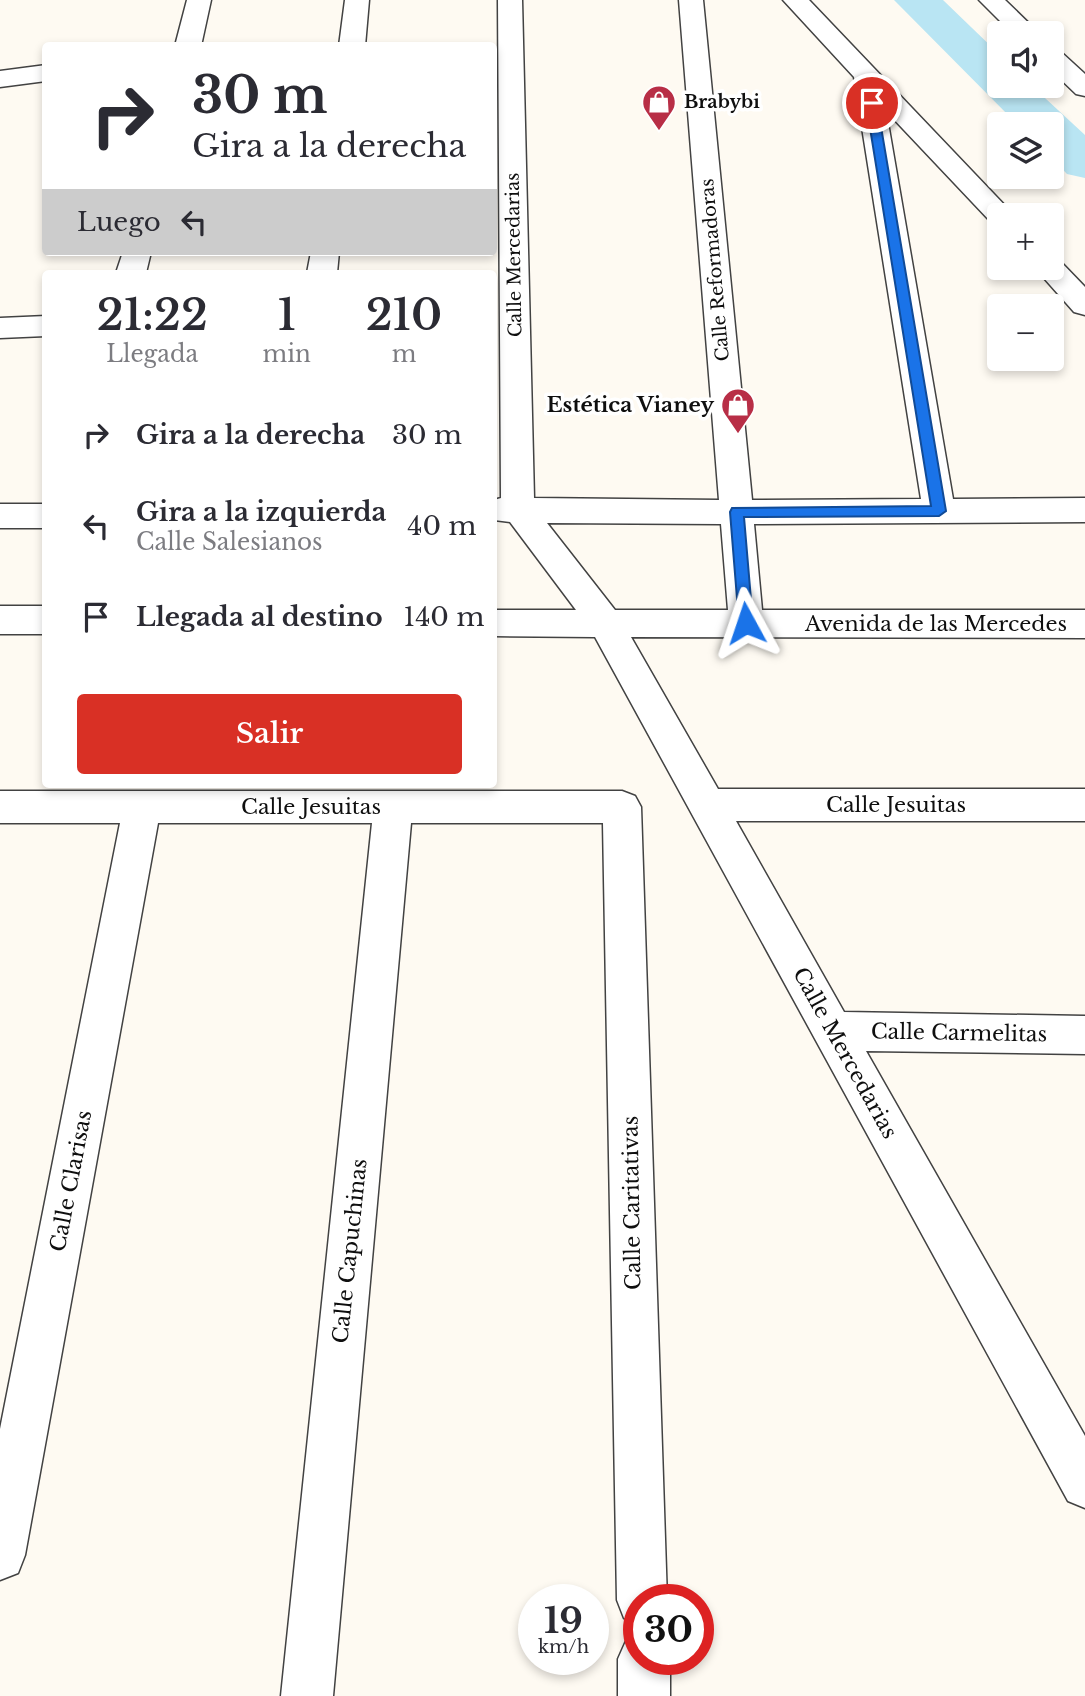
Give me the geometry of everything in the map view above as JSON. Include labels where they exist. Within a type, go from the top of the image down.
[{"type":"street","points":[[189,42],[199,0]]},
{"type":"street","points":[[353,42],[358,0]]},
{"type":"street","name":"Calle Mercedarias","points":[[510,0],[506,510],[605,622],[1085,1484]]},
{"type":"street","name":"Calle Reformadoras","points":[[691,0],[746,623]]},
{"type":"street","points":[[795,0],[989,203]]},
{"type":"street","points":[[991,0],[1013,21]]},
{"type":"street","points":[[1064,68],[1085,88]]},
{"type":"street","points":[[4,86],[42,74]]},
{"type":"street","points":[[867,76],[939,511]]},
{"type":"street","points":[[1061,280],[1085,305]]},
{"type":"street","points":[[0,328],[42,326]]},
{"type":"street","points":[[506,510],[1085,510]]},
{"type":"street","points":[[0,516],[42,516]]},
{"type":"street","points":[[0,620],[42,620]]},
{"type":"street","name":"Avenida de las Mercedes","points":[[497,623],[1085,624]]},
{"type":"street","name":"Calle Jesuitas","points":[[708,806],[1085,805]]},
{"type":"street","name":"Calle Jesuitas","points":[[0,807],[622,807]]},
{"type":"street","name":"Calle Clarisas","points":[[0,1555],[142,807]]},
{"type":"street","name":"Calle Capuchinas","points":[[307,1696],[393,807]]},
{"type":"street","name":"Calle Caritativas","points":[[622,807],[642,1584]]},
{"type":"street","name":"Calle Carmelitas","points":[[833,1031],[1085,1035]]},
{"type":"street","points":[[644,1675],[645,1696]]},
{"type":"waterway","points":[[917,0],[987,68]]},
{"type":"waterway","points":[[1018,98],[1032,112]]},
{"type":"waterway","points":[[1064,143],[1085,163]]},
{"type":"place","name":"Brabybi","points":[[659,132]]},
{"type":"place","name":"Estética Vianey","points":[[738,435]]},
{"type":"route","points":[[746,623],[736,512],[939,511],[872,103]]}]
